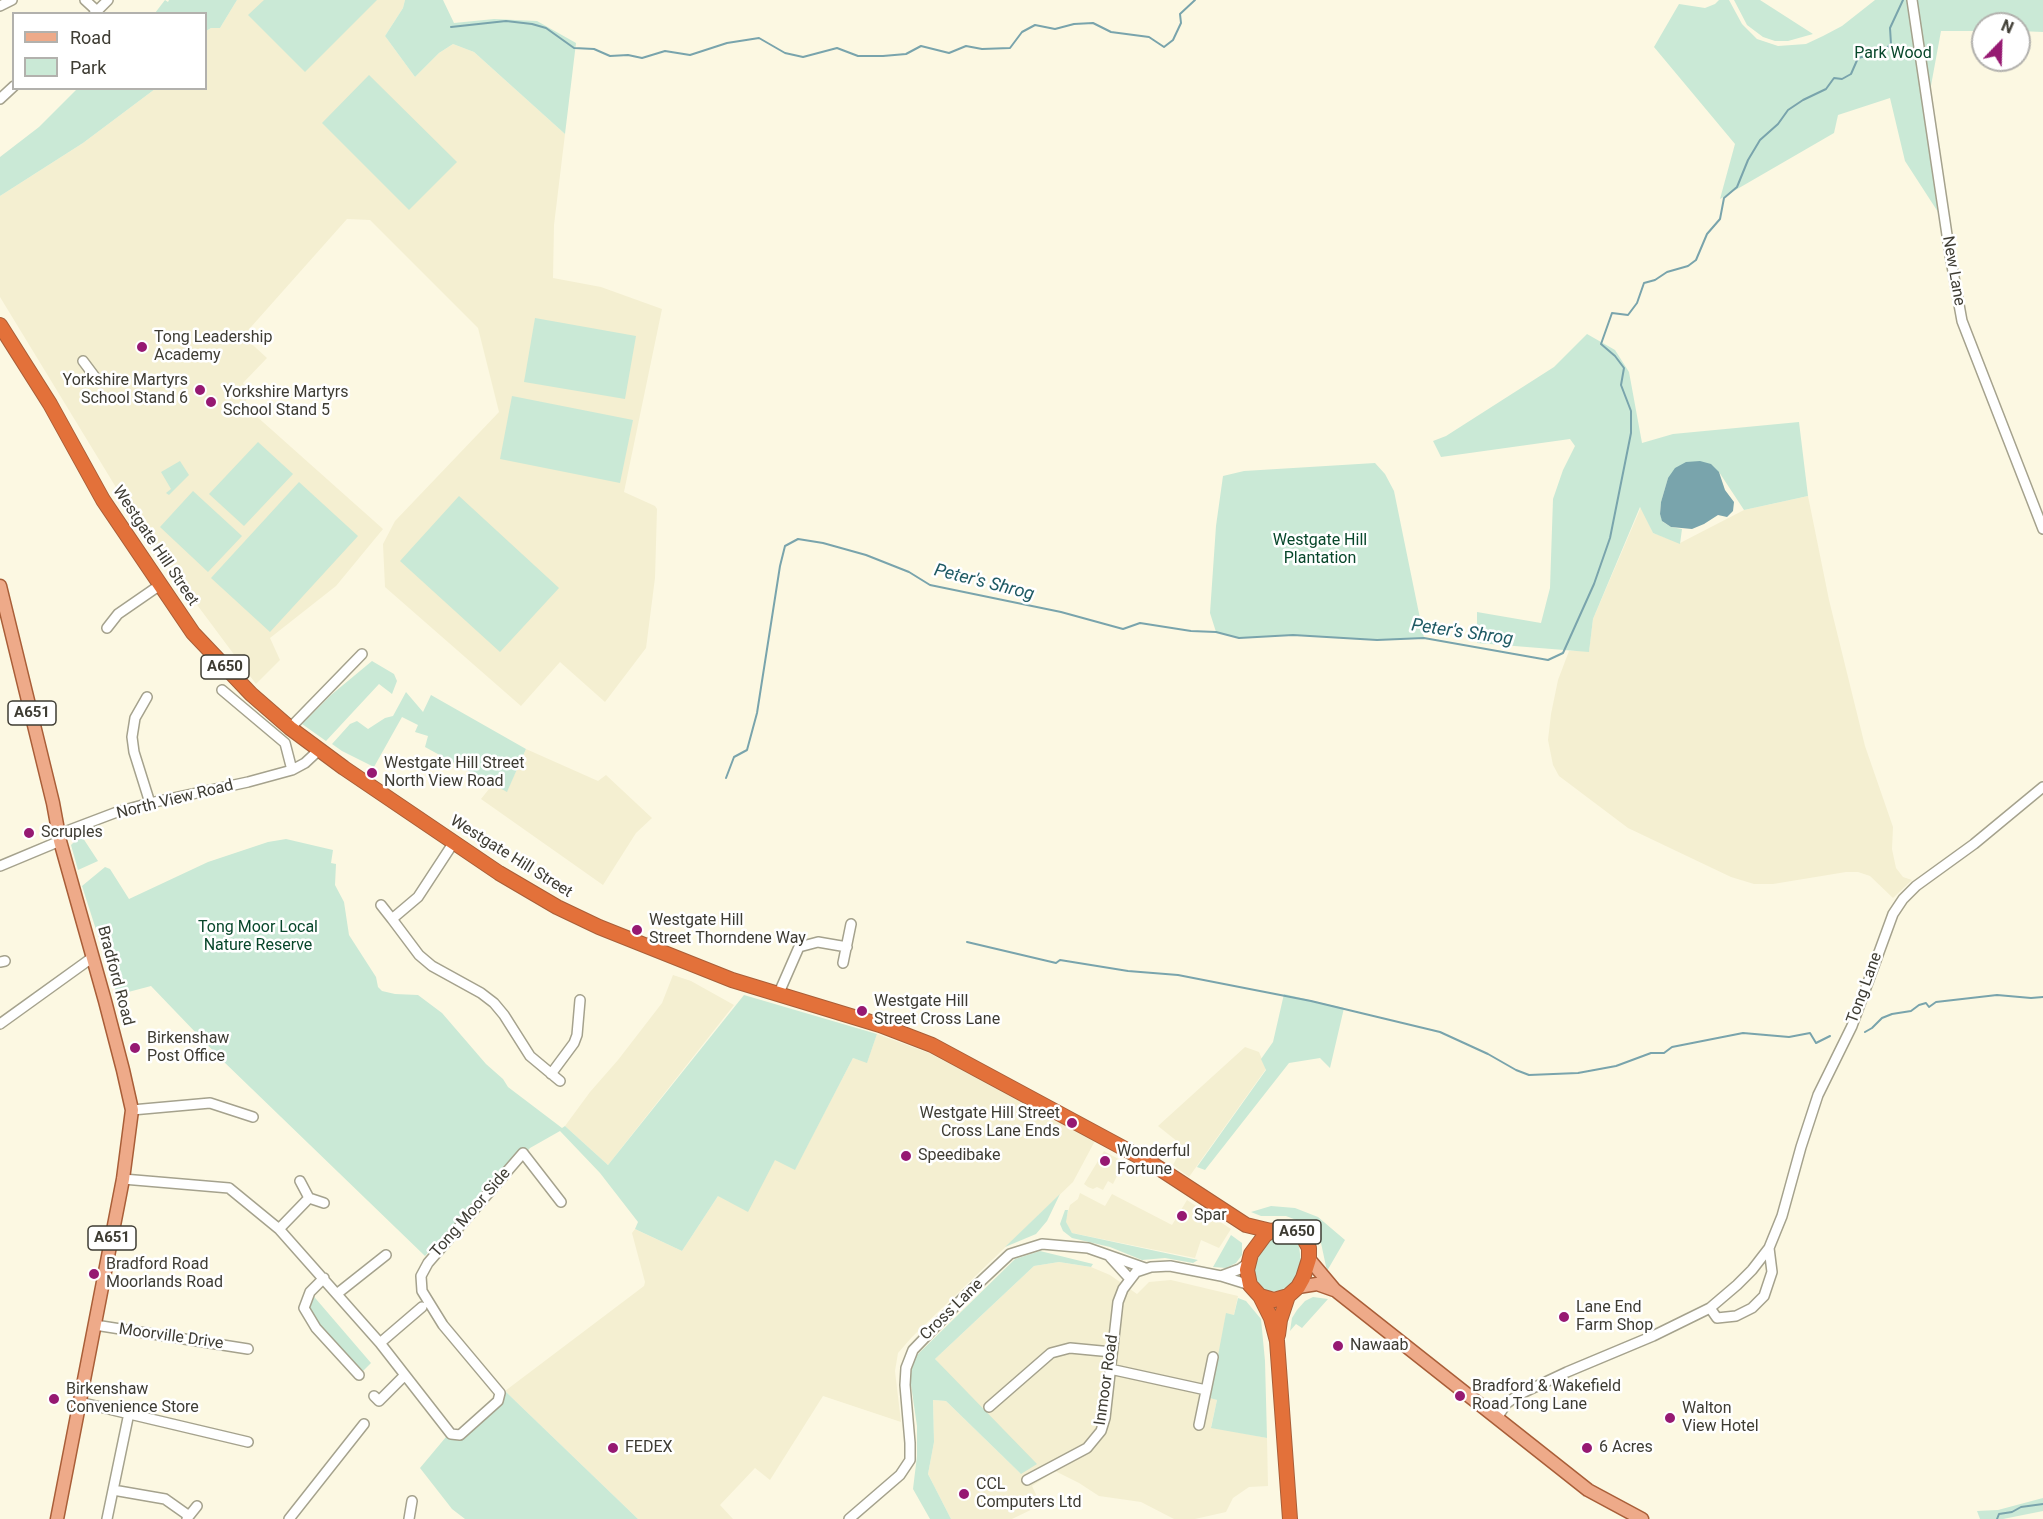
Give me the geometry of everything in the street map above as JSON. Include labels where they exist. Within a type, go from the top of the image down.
[{"type":"highway","name":"Westgate Hill Street","points":[[0,326],[50,404],[104,500],[193,633],[251,694],[290,728],[525,889],[599,927],[692,965],[880,1025],[932,1045],[1136,1154],[1246,1225],[1271,1231]]},
{"type":"highway","name":"A650","points":[[1246,1225],[1249,1259],[1247,1277],[1271,1318],[1277,1341],[1290,1519]]},
{"type":"highway","name":"A650","points":[[1249,1259],[1260,1240],[1271,1231],[1280,1228],[1296,1232],[1306,1242],[1309,1259],[1306,1270],[1280,1320],[1277,1341]]},
{"type":"highway","points":[[1260,1296],[1274,1300],[1293,1292]]},
{"type":"main road","name":"Bradford Road","points":[[0,586],[59,837],[93,957],[132,1110],[123,1179],[57,1519]]},
{"type":"main road","points":[[1309,1259],[1335,1290],[1588,1490],[1642,1519]]},
{"type":"main road","points":[[1293,1292],[1317,1284],[1335,1290]]},
{"type":"street","points":[[0,6],[12,0]]},
{"type":"street","points":[[85,0],[95,12],[108,0]]},
{"type":"street","name":"New Lane","points":[[1912,1],[1962,321],[2043,529]]},
{"type":"street","points":[[0,99],[12,88]]},
{"type":"street","points":[[83,361],[94,377]]},
{"type":"street","points":[[107,628],[118,614],[160,585]]},
{"type":"street","points":[[290,728],[362,654]]},
{"type":"street","points":[[222,690],[285,742],[292,770]]},
{"type":"street","points":[[147,697],[135,718],[132,737],[150,803]]},
{"type":"street","name":"North View Road","points":[[0,866],[117,812],[292,770],[305,763],[320,749]]},
{"type":"street","name":"Tong Lane","points":[[1497,1418],[1506,1404],[1518,1395],[1577,1367],[1653,1336],[1710,1308],[1745,1278],[1768,1248],[1782,1216],[1818,1095],[1852,1026],[1893,915],[1903,899],[1916,886],[1974,844],[2043,787]]},
{"type":"street","points":[[392,920],[418,897],[454,842]]},
{"type":"street","points":[[381,905],[419,955],[432,966],[481,993],[494,1003],[504,1015],[526,1052],[560,1081]]},
{"type":"street","points":[[843,963],[851,924]]},
{"type":"street","points":[[778,994],[799,947],[818,942],[847,947]]},
{"type":"street","points":[[0,1024],[93,957]]},
{"type":"street","points":[[552,1074],[574,1043],[580,1000]]},
{"type":"street","points":[[132,1110],[210,1103],[253,1117]]},
{"type":"street","name":"Tong Moor Side","points":[[405,1375],[451,1434],[459,1435],[498,1401],[500,1393],[442,1325],[422,1291],[421,1276],[428,1263],[523,1153],[561,1202]]},
{"type":"street","points":[[123,1179],[229,1188],[279,1229],[338,1293],[405,1375],[379,1401],[374,1396]]},
{"type":"street","points":[[300,1181],[309,1198],[324,1203]]},
{"type":"street","points":[[279,1229],[309,1198]]},
{"type":"street","name":"Cross Lane","points":[[849,1519],[900,1475],[909,1460],[910,1443],[905,1385],[906,1368],[913,1350],[926,1334],[1010,1254],[1042,1244],[1088,1248],[1145,1268],[1170,1266],[1221,1276],[1250,1285]]},
{"type":"street","name":"Tong Lane","points":[[1710,1308],[1718,1318],[1736,1316],[1752,1308],[1764,1296],[1772,1272],[1768,1248]]},
{"type":"street","points":[[338,1293],[386,1255]]},
{"type":"street","points":[[1108,1255],[1130,1279],[1136,1272],[1145,1268]]},
{"type":"street","points":[[1221,1276],[1240,1269],[1249,1259]]},
{"type":"street","points":[[324,1278],[310,1292],[304,1308],[316,1328],[359,1375]]},
{"type":"street","name":"Inmoor Road","points":[[1027,1480],[1087,1448],[1101,1431],[1105,1418],[1118,1302],[1122,1289],[1130,1279]]},
{"type":"street","points":[[380,1343],[422,1306]]},
{"type":"street","name":"Moorville Drive","points":[[95,1325],[248,1349]]},
{"type":"street","points":[[989,1407],[1051,1353],[1070,1348],[1112,1352]]},
{"type":"street","points":[[1199,1425],[1213,1357]]},
{"type":"street","points":[[1110,1369],[1206,1389]]},
{"type":"street","points":[[80,1402],[241,1444]]},
{"type":"street","points":[[107,1519],[129,1413]]},
{"type":"street","points":[[304,1519],[292,1515],[341,1444],[363,1424]]},
{"type":"street","points":[[113,1490],[165,1499],[188,1517],[197,1506]]},
{"type":"street","points":[[409,1519],[412,1500]]},
{"type":"shaded area","name":"Tong Leadership Academy","points":[[237,0],[405,0],[403,8],[385,36],[415,77],[439,53],[453,44],[474,52],[565,134],[554,225],[553,278],[601,287],[662,309],[624,492],[657,509],[655,578],[646,648],[605,702],[560,662],[521,706],[385,587],[383,544],[395,521],[499,412],[478,328],[370,220],[347,219],[243,336],[267,358],[243,383],[248,391],[245,406],[383,529],[336,586],[270,638],[280,660],[256,684],[145,535],[0,297],[0,196],[83,143],[154,90],[207,90],[207,30],[220,28]]},
{"type":"shaded area","points":[[1808,496],[1829,600],[1865,746],[1893,827],[1892,849],[1896,868],[1903,877],[1912,880],[1893,898],[1870,876],[1858,872],[1773,884],[1754,884],[1731,877],[1628,828],[1559,776],[1553,765],[1548,740],[1558,680],[1569,651],[1589,651],[1593,619],[1641,507],[1653,533],[1680,543],[1744,510]]},
{"type":"shaded area","points":[[526,749],[598,781],[606,775],[652,818],[636,833],[603,885],[481,799],[493,784],[507,791]]},
{"type":"shaded area","points":[[673,975],[691,981],[734,1005],[608,1165],[565,1126],[662,1003]]},
{"type":"shaded area","points":[[877,1034],[929,1053],[1096,1139],[1073,1182],[898,1353],[895,1371],[901,1422],[823,1396],[770,1480],[755,1468],[720,1505],[733,1519],[638,1519],[505,1391],[644,1286],[645,1282],[632,1233],[635,1229],[682,1251],[718,1196],[775,1159],[795,1169],[853,1058],[867,1062]]},
{"type":"shaded area","points":[[1245,1047],[1259,1052],[1266,1069],[1189,1177],[1173,1165],[1183,1146],[1158,1126]]},
{"type":"shaded area","points":[[1104,1151],[1124,1162],[1113,1184],[1108,1181],[1103,1190],[1097,1187],[1093,1189],[1084,1184]]},
{"type":"shaded area","points":[[1080,1193],[1105,1206],[1112,1194],[1172,1225],[1187,1200],[1231,1229],[1219,1248],[1201,1240],[1195,1258],[1072,1233],[1065,1222],[1070,1205],[1078,1199]]},
{"type":"shaded area","points":[[1059,1262],[1091,1267],[1110,1275],[1137,1294],[1149,1282],[1171,1280],[1238,1296],[1234,1315],[1227,1314],[1211,1398],[1217,1400],[1211,1427],[1267,1438],[1268,1486],[1249,1487],[1233,1498],[1226,1512],[1195,1519],[1174,1519],[1141,1502],[1099,1496],[1055,1471],[1032,1486],[1041,1505],[1012,1519],[951,1519],[928,1474],[934,1442],[933,1400],[946,1401],[1021,1474],[935,1359],[1034,1266]]},
{"type":"green space","points":[[165,0],[168,2],[169,0],[237,0],[220,28],[207,30],[207,12],[156,12]]},
{"type":"green space","points":[[264,0],[377,0],[305,72],[248,15]]},
{"type":"green space","points":[[405,0],[443,0],[454,23],[494,19],[537,21],[576,43],[565,134],[474,52],[453,44],[439,53],[415,77],[385,36],[403,8]]},
{"type":"green space","name":"Park Wood","points":[[1719,0],[1729,0],[1742,24],[1757,39],[1778,46],[1806,44],[1823,36],[1842,26],[1875,0],[2043,0],[2043,32],[2031,32],[2031,12],[1971,12],[1971,31],[1941,31],[1930,91],[1922,93],[1938,212],[1905,161],[1890,98],[1838,115],[1834,133],[1720,199],[1735,144],[1654,47],[1679,4],[1705,8]]},
{"type":"green space","points":[[1734,0],[1760,0],[1813,34],[1788,41],[1775,41],[1763,37],[1747,25]]},
{"type":"green space","points":[[369,75],[457,162],[409,210],[322,123]]},
{"type":"green space","points":[[76,90],[154,90],[83,143],[0,196],[0,157],[39,127]]},
{"type":"green space","points":[[535,318],[636,336],[625,399],[524,382]]},
{"type":"green space","points":[[1587,334],[1615,350],[1629,372],[1642,443],[1673,434],[1799,422],[1808,496],[1744,510],[1719,472],[1668,478],[1660,514],[1663,522],[1671,527],[1682,529],[1680,544],[1653,533],[1640,507],[1593,619],[1589,652],[1477,643],[1477,612],[1541,623],[1550,588],[1553,499],[1563,470],[1575,446],[1570,439],[1441,457],[1433,441],[1446,436],[1554,367]]},
{"type":"green space","points":[[512,396],[633,420],[620,483],[500,459]]},
{"type":"green space","points":[[258,442],[293,474],[244,526],[209,494]]},
{"type":"green space","points":[[180,461],[189,475],[169,495],[166,493],[171,489],[161,472]]},
{"type":"green space","name":"Westgate Hill Plantation","points":[[1375,463],[1385,474],[1394,491],[1424,638],[1376,640],[1293,635],[1239,638],[1216,632],[1210,613],[1216,526],[1223,476],[1244,471]]},
{"type":"green space","points":[[299,482],[358,536],[270,632],[211,578]]},
{"type":"green space","points":[[193,491],[242,536],[208,572],[160,527]]},
{"type":"green space","points":[[459,496],[559,588],[500,652],[400,561]]},
{"type":"green space","points":[[372,661],[394,674],[397,681],[392,694],[379,684],[326,741],[302,724],[331,695]]},
{"type":"green space","points":[[406,692],[423,712],[431,695],[526,749],[507,792],[425,747],[428,736],[415,732],[418,725],[402,717],[374,767],[332,744],[350,724],[357,721],[368,729],[385,718],[393,716]]},
{"type":"green space","points":[[81,835],[98,861],[78,870],[71,845]]},
{"type":"green space","name":"Tong Moor Local Nature Reserve","points":[[286,839],[333,850],[331,863],[336,864],[335,885],[344,902],[349,935],[376,977],[378,987],[382,991],[395,994],[418,995],[442,1013],[508,1087],[562,1128],[565,1126],[608,1165],[744,995],[877,1034],[867,1063],[853,1058],[795,1170],[775,1160],[748,1212],[718,1196],[682,1251],[635,1229],[638,1222],[600,1173],[560,1131],[530,1148],[449,1245],[441,1238],[425,1256],[222,1060],[151,986],[117,995],[82,886],[105,867],[110,869],[129,899],[208,862],[268,842]]},
{"type":"green space","points":[[1284,994],[1344,1008],[1330,1068],[1320,1058],[1289,1063],[1205,1170],[1197,1167],[1266,1070],[1261,1059],[1273,1042]]},
{"type":"green space","points":[[1060,1194],[1047,1221],[1036,1234],[1005,1247]]},
{"type":"green space","points":[[1271,1206],[1295,1208],[1318,1217],[1345,1240],[1327,1271],[1321,1243],[1304,1223],[1286,1216],[1261,1216],[1251,1212]]},
{"type":"green space","points":[[1065,1210],[1068,1210],[1066,1222],[1072,1233],[1198,1260],[1193,1263],[1165,1258],[1142,1260],[1110,1247],[1072,1238],[1063,1231],[1060,1224]]},
{"type":"green space","points":[[1231,1235],[1242,1243],[1242,1255],[1236,1263],[1226,1268],[1213,1267]]},
{"type":"green space","points":[[1283,1236],[1293,1239],[1299,1246],[1301,1262],[1298,1274],[1290,1285],[1281,1291],[1266,1291],[1256,1280],[1254,1271],[1256,1264],[1261,1251],[1270,1240]]},
{"type":"green space","points":[[1040,1251],[1093,1264],[1091,1267],[1059,1262],[1034,1266],[935,1359],[1037,1464],[1021,1474],[946,1401],[933,1400],[934,1442],[928,1474],[951,1519],[930,1519],[913,1489],[917,1456],[917,1426],[910,1378],[914,1358],[1015,1259]]},
{"type":"green space","points":[[310,1292],[371,1363],[359,1375],[304,1308]]},
{"type":"green space","points":[[1313,1297],[1328,1299],[1302,1328],[1296,1324],[1290,1331],[1292,1318],[1297,1310],[1305,1301]]},
{"type":"green space","points":[[1238,1298],[1246,1301],[1261,1319],[1265,1361],[1267,1438],[1211,1428],[1217,1400],[1210,1398],[1226,1313],[1234,1315]]},
{"type":"green space","points":[[505,1391],[638,1519],[465,1519],[452,1509],[420,1468],[446,1437],[458,1439],[501,1403]]},
{"type":"green space","points":[[2043,1498],[2043,1511],[2003,1519],[1980,1519],[1977,1511],[1998,1510]]},
{"type":"water","points":[[1700,461],[1711,464],[1719,472],[1725,490],[1734,502],[1733,511],[1727,517],[1718,515],[1692,529],[1671,527],[1662,521],[1660,514],[1668,478],[1675,468],[1686,462]]},
{"type":"waterway","points":[[451,27],[506,21],[532,24],[546,28],[574,48],[594,49],[610,56],[628,55],[642,58],[665,51],[690,55],[727,43],[759,38],[785,53],[803,57],[837,48],[858,56],[906,54],[921,46],[949,53],[966,46],[982,49],[1010,48],[1022,32],[1035,25],[1055,29],[1074,24],[1093,23],[1111,32],[1149,37],[1164,47],[1173,40],[1181,23],[1180,14],[1195,0]]},
{"type":"waterway","name":"Peter's Shrog","points":[[726,778],[734,757],[747,750],[757,713],[780,566],[785,546],[798,539],[823,543],[866,555],[909,572],[930,585],[1061,612],[1123,629],[1140,623],[1191,631],[1216,632],[1239,638],[1293,635],[1377,640],[1424,638],[1548,660],[1563,653],[1594,584],[1610,538],[1631,433],[1631,411],[1621,385],[1624,368],[1615,356],[1601,344],[1612,313],[1628,315],[1637,303],[1644,283],[1655,280],[1667,272],[1688,266],[1696,260],[1707,234],[1720,219],[1724,198],[1737,187],[1748,160],[1760,140],[1778,124],[1788,110],[1826,89],[1834,78],[1842,79],[1851,74],[1858,58],[1882,52],[1891,44],[1890,28],[1903,0]]},
{"type":"waterway","points":[[967,942],[1056,963],[1060,960],[1128,971],[1178,975],[1311,1001],[1440,1032],[1529,1075],[1578,1073],[1616,1066],[1651,1053],[1664,1053],[1672,1047],[1743,1033],[1789,1037],[1810,1033],[1816,1043],[1830,1036]]},
{"type":"waterway","points":[[1865,1032],[1882,1018],[1911,1011],[1926,1003],[1929,1007],[1936,1002],[1997,995],[2043,997]]},
{"type":"waterway","points":[[1997,1519],[1999,1514],[2012,1512],[2021,1507],[2043,1504]]},
{"type":"place","name":"Tong Leadership Academy","points":[[142,347]]},
{"type":"place","name":"Yorkshire Martyrs School Stand 6","points":[[200,390]]},
{"type":"place","name":"Yorkshire Martyrs School Stand 5","points":[[211,402]]},
{"type":"place","name":"Westgate Hill Street North View Road","points":[[372,773]]},
{"type":"place","name":"Scruples","points":[[29,833]]},
{"type":"place","name":"Westgate Hill Street Thorndene Way","points":[[637,930]]},
{"type":"place","name":"Westgate Hill Street Cross Lane","points":[[862,1011]]},
{"type":"place","name":"Birkenshaw Post Office","points":[[135,1048]]},
{"type":"place","name":"Westgate Hill Street Cross Lane Ends","points":[[1072,1123]]},
{"type":"place","name":"Speedibake","points":[[906,1156]]},
{"type":"place","name":"Wonderful Fortune","points":[[1105,1161]]},
{"type":"place","name":"Spar","points":[[1182,1216]]},
{"type":"place","name":"Bradford Road Moorlands Road","points":[[94,1274]]},
{"type":"place","name":"Lane End Farm Shop","points":[[1564,1317]]},
{"type":"place","name":"Nawaab","points":[[1338,1346]]},
{"type":"place","name":"Bradford & Wakefield Road Tong Lane","points":[[1460,1396]]},
{"type":"place","name":"Birkenshaw Convenience Store","points":[[54,1399]]},
{"type":"place","name":"Walton View Hotel","points":[[1670,1418]]},
{"type":"place","name":"FEDEX","points":[[613,1448]]},
{"type":"place","name":"6 Acres","points":[[1587,1448]]},
{"type":"place","name":"CCL Computers Ltd","points":[[964,1494]]}]
